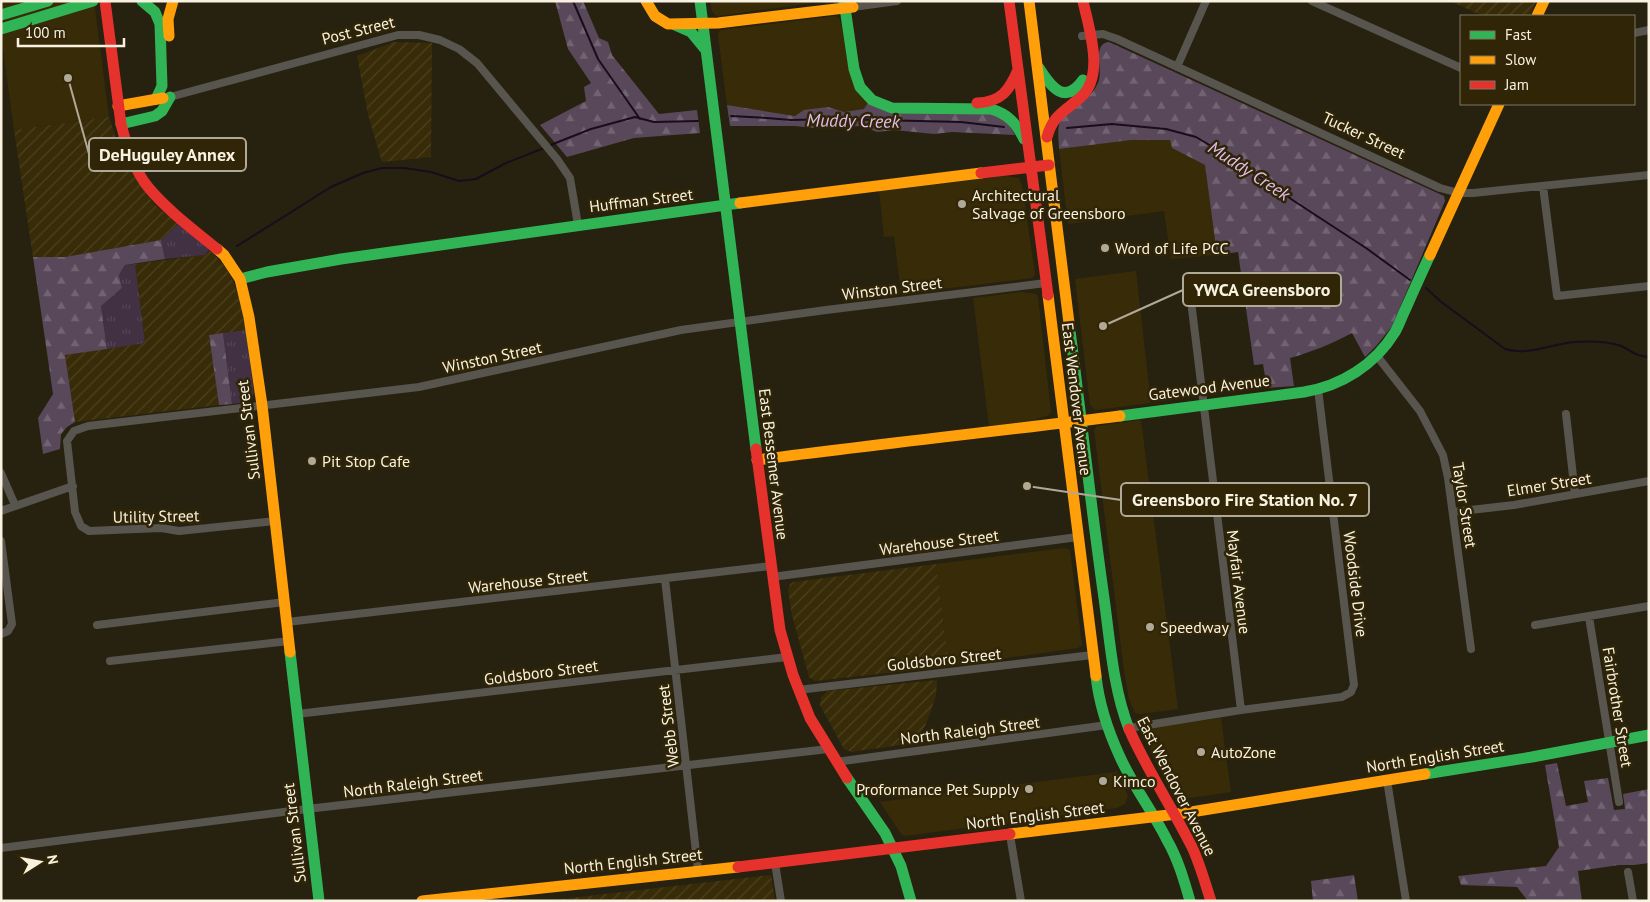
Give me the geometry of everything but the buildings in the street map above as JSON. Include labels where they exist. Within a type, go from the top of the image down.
[{"type":"main road","points":[[1,15],[48,1]]},
{"type":"main road","points":[[1,29],[94,1]]},
{"type":"main road","name":"Sullivan Street","points":[[105,1],[121,124],[125,141],[133,160],[147,186],[160,200],[224,255],[240,279],[250,316],[319,901]]},
{"type":"main road","points":[[142,1],[155,12],[160,24],[162,86],[156,99]]},
{"type":"main road","points":[[121,124],[155,116],[162,111],[170,97],[168,19],[172,1]]},
{"type":"main road","points":[[646,1],[659,20],[691,32],[706,50]]},
{"type":"main road","name":"East Bessemer Avenue","points":[[700,1],[780,630],[798,690],[810,718],[836,762],[874,816],[893,848],[901,866],[911,901]]},
{"type":"main road","name":"East Wendover Avenue","points":[[1009,1],[1098,693],[1107,726],[1120,758],[1155,816],[1176,859],[1190,901]]},
{"type":"main road","name":"East Wendover Avenue","points":[[1029,1],[1113,664],[1122,712],[1140,754],[1174,814],[1200,866],[1211,901]]},
{"type":"main road","points":[[1046,142],[1048,130],[1054,120],[1064,108],[1085,93],[1092,83],[1094,68],[1075,1]]},
{"type":"main road","points":[[1036,63],[1056,90],[1066,93],[1078,88],[1082,83],[1087,70],[1083,1]]},
{"type":"main road","points":[[1537,15],[1544,1]]},
{"type":"main road","points":[[674,25],[703,22],[718,23],[848,4]]},
{"type":"main road","points":[[848,4],[862,76],[869,88],[886,99],[987,103],[1004,94],[1014,81],[1018,70]]},
{"type":"main road","points":[[848,4],[855,77],[867,97],[883,106],[892,108],[990,109],[1000,111],[1007,114],[1014,121],[1029,149]]},
{"type":"main road","name":"Post Street","points":[[118,106],[170,97]]},
{"type":"main road","name":"Gatewood Avenue","points":[[757,460],[1318,389],[1350,376],[1377,356],[1401,322],[1499,105]]},
{"type":"main road","name":"Huffman Street","points":[[240,279],[267,272],[341,259],[578,225],[1049,165]]},
{"type":"main road","name":"North English Street","points":[[422,901],[775,863],[1174,814],[1532,758],[1649,735]]},
{"type":"street","points":[[848,4],[897,1]]},
{"type":"street","points":[[1177,67],[1206,1]]},
{"type":"street","points":[[1312,1],[1460,68]]},
{"type":"street","points":[[1635,33],[1649,30]]},
{"type":"street","name":"Tucker Street","points":[[1086,35],[1103,34],[1110,36],[1440,188],[1459,193],[1649,175]]},
{"type":"street","name":"Post Street","points":[[170,97],[398,35],[419,35],[440,40],[459,50],[477,63],[557,159],[570,178],[578,225]]},
{"type":"street","points":[[1543,186],[1557,296],[1649,286]]},
{"type":"street","name":"Winston Street","points":[[73,486],[67,441],[74,431],[88,426],[427,385],[655,335],[741,321],[1046,283]]},
{"type":"street","name":"Mayfair Avenue","points":[[1192,310],[1241,710]]},
{"type":"street","name":"Taylor Street","points":[[1377,356],[1420,410],[1443,455],[1453,512],[1470,649]]},
{"type":"street","name":"Woodside Drive","points":[[1241,710],[1342,697],[1351,692],[1354,686],[1318,389]]},
{"type":"street","points":[[1566,414],[1575,494]]},
{"type":"street","points":[[1,473],[16,505]]},
{"type":"street","name":"Elmer Street","points":[[1453,512],[1514,504],[1649,481]]},
{"type":"street","points":[[1,510],[73,486]]},
{"type":"street","name":"Utility Street","points":[[73,486],[75,512],[81,526],[88,531],[161,528],[179,531],[275,521]]},
{"type":"street","name":"Warehouse Street","points":[[287,622],[665,579],[772,571],[1078,537]]},
{"type":"street","points":[[1,541],[12,624],[8,631],[1,634]]},
{"type":"street","name":"Webb Street","points":[[665,579],[698,870]]},
{"type":"street","points":[[97,625],[285,602]]},
{"type":"street","points":[[1535,625],[1649,606]]},
{"type":"street","name":"Fairbrother Street","points":[[1589,617],[1619,802]]},
{"type":"street","points":[[110,661],[289,640]]},
{"type":"street","name":"Goldsboro Street","points":[[798,690],[1092,655]]},
{"type":"street","name":"Goldsboro Street","points":[[297,714],[787,657]]},
{"type":"street","points":[[1128,728],[1241,710]]},
{"type":"street","name":"North Raleigh Street","points":[[836,762],[1107,726]]},
{"type":"street","name":"North Raleigh Street","points":[[1,848],[828,749]]},
{"type":"street","points":[[1387,780],[1406,901]]},
{"type":"street","points":[[1010,835],[1021,901]]},
{"type":"street","points":[[775,863],[781,901]]},
{"type":"street","points":[[1628,872],[1633,901]]},
{"type":"shaded area","points":[[1,1],[94,1],[109,117],[14,130],[1,35]]},
{"type":"shaded area","points":[[710,1],[826,1],[718,16],[712,11]]},
{"type":"shaded area","points":[[1450,1],[1536,1],[1530,15],[1481,15]]},
{"type":"shaded area","points":[[835,16],[839,18],[868,103],[865,109],[844,112],[828,107],[796,116],[727,105],[718,35],[721,30]]},
{"type":"shaded area","points":[[394,42],[432,43],[431,157],[382,162],[368,115],[357,56]]},
{"type":"shaded area","points":[[109,117],[126,162],[143,190],[156,206],[178,224],[161,240],[65,257],[33,257],[14,130]]},
{"type":"shaded area","points":[[1131,140],[1170,140],[1172,148],[1205,165],[1217,255],[1171,259],[1164,211],[1068,224],[1059,149]]},
{"type":"shaded area","points":[[1006,176],[1019,178],[1023,190],[1035,275],[1032,278],[901,294],[894,236],[884,237],[879,191]]},
{"type":"shaded area","points":[[209,249],[226,268],[233,281],[239,297],[246,330],[209,335],[219,405],[75,422],[65,355],[145,343],[135,264],[205,255]]},
{"type":"shaded area","points":[[1136,271],[1151,403],[1095,410],[1090,405],[1075,279]]},
{"type":"shaded area","points":[[1022,292],[1036,294],[1038,297],[1051,412],[1049,415],[1027,422],[989,426],[973,298]]},
{"type":"shaded area","points":[[1141,420],[1178,709],[1140,714],[1135,713],[1129,699],[1124,671],[1094,430],[1097,426]]},
{"type":"shaded area","points":[[1064,548],[1070,550],[1082,645],[1078,648],[949,666],[936,564]]},
{"type":"shaded area","points":[[936,564],[949,666],[815,681],[809,677],[792,615],[788,590],[790,584],[793,582]]},
{"type":"shaded area","points":[[937,680],[936,695],[931,711],[925,726],[914,743],[851,752],[844,749],[820,705],[821,697],[828,691]]},
{"type":"shaded area","points":[[1221,718],[1231,792],[1183,799],[1178,798],[1172,793],[1156,762],[1145,737],[1146,731],[1150,728]]},
{"type":"shaded area","points":[[1117,772],[1128,796],[1125,804],[1117,808],[905,836],[901,834],[880,802],[930,795]]},
{"type":"shaded area","points":[[771,875],[775,901],[544,901]]},
{"type":"green space","points":[[555,1],[583,1],[599,38],[608,42],[612,55],[659,114],[697,110],[700,133],[634,138],[567,157],[540,125],[586,101],[584,87],[591,83],[568,49]]},
{"type":"green space","points":[[1109,42],[1444,196],[1445,201],[1392,326],[1365,357],[1352,333],[1337,341],[1290,358],[1294,386],[1267,388],[1263,364],[1254,365],[1238,252],[1217,255],[1205,165],[1172,148],[1170,140],[1131,140],[1059,149],[1058,129],[1060,121],[1087,98],[1096,87],[1099,78],[1099,52],[1104,44]]},
{"type":"green space","points":[[868,103],[994,114],[1007,122],[1015,135],[952,132],[934,134],[894,130],[877,132],[862,126],[813,128],[795,126],[730,126],[727,105],[795,116],[804,110],[828,107],[844,112],[864,109]]},
{"type":"green space","points":[[178,224],[209,249],[205,255],[165,259],[161,240]]},
{"type":"green space","points":[[161,240],[165,259],[125,265],[119,275],[122,288],[101,306],[107,349],[65,355],[75,422],[61,434],[60,449],[43,454],[38,418],[53,394],[33,257],[65,257]]},
{"type":"green space","points":[[135,264],[145,343],[107,349],[101,306],[122,288],[119,275],[125,265]]},
{"type":"green space","points":[[246,330],[254,394],[248,402],[232,404],[223,333]]},
{"type":"green space","points":[[223,333],[232,404],[219,405],[209,335]]},
{"type":"green space","points":[[1557,763],[1566,806],[1588,802],[1584,781],[1608,778],[1614,810],[1625,809],[1623,794],[1649,789],[1649,863],[1578,871],[1582,901],[1528,901],[1517,887],[1461,885],[1458,876],[1546,866],[1559,847],[1545,765]]},
{"type":"green space","points":[[1354,875],[1358,901],[1313,901],[1311,881]]},
{"type":"waterway","name":"Muddy Creek","points":[[573,1],[598,59],[640,119]]},
{"type":"waterway","name":"Muddy Creek","points":[[731,116],[791,120],[835,119],[961,122],[1004,127]]},
{"type":"waterway","points":[[548,146],[591,129],[635,117],[654,122],[698,121]]},
{"type":"waterway","name":"Muddy Creek","points":[[1067,128],[1112,124],[1166,129],[1196,137],[1238,162],[1410,280]]},
{"type":"waterway","points":[[237,246],[331,187],[363,173],[382,168],[404,168],[431,172],[459,181],[476,179],[506,163],[544,148]]},
{"type":"waterway","name":"Muddy Creek","points":[[1426,288],[1440,301],[1505,349],[1522,351],[1565,343],[1598,342],[1616,344],[1637,354],[1649,357]]},
{"type":"traffic: fast","points":[[1,15],[48,1]]},
{"type":"traffic: fast","points":[[1,29],[93,1]]},
{"type":"traffic: fast","points":[[142,1],[155,12],[160,24],[162,86],[156,99]]},
{"type":"traffic: fast","points":[[700,1],[756,449]]},
{"type":"traffic: fast","points":[[844,1],[854,69],[860,87],[872,100],[892,108],[991,109],[1011,120],[1024,139]]},
{"type":"traffic: fast","points":[[675,25],[691,32],[705,49]]},
{"type":"traffic: fast","points":[[1039,68],[1048,82],[1064,93],[1076,88],[1083,80]]},
{"type":"traffic: fast","points":[[121,124],[155,116],[162,111],[170,97]]},
{"type":"traffic: fast","points":[[240,279],[267,272],[341,259],[740,203]]},
{"type":"traffic: fast","points":[[1120,416],[1304,392],[1331,385],[1344,379],[1367,364],[1387,344],[1396,329],[1430,255]]},
{"type":"traffic: fast","points":[[1069,323],[1113,664],[1119,697],[1129,729]]},
{"type":"traffic: fast","points":[[290,652],[319,901]]},
{"type":"traffic: fast","points":[[1096,676],[1102,707],[1116,747],[1125,768],[1171,847],[1190,901]]},
{"type":"traffic: fast","points":[[1425,774],[1532,757],[1649,735]]},
{"type":"traffic: fast","points":[[847,778],[885,833],[901,866],[911,901]]},
{"type":"traffic: slow","points":[[169,36],[168,19],[173,1]]},
{"type":"traffic: slow","points":[[646,1],[655,16],[668,24],[718,23],[853,7]]},
{"type":"traffic: slow","points":[[1029,1],[1069,323]]},
{"type":"traffic: slow","points":[[1537,15],[1544,1]]},
{"type":"traffic: slow","points":[[118,106],[163,98]]},
{"type":"traffic: slow","points":[[1430,255],[1499,105]]},
{"type":"traffic: slow","points":[[740,203],[981,173]]},
{"type":"traffic: slow","points":[[217,249],[224,255],[240,279],[249,317],[262,405],[290,652]]},
{"type":"traffic: slow","points":[[1048,295],[1096,676]]},
{"type":"traffic: slow","points":[[757,460],[1120,416]]},
{"type":"traffic: slow","points":[[1010,834],[1185,813],[1425,774]]},
{"type":"traffic: slow","points":[[422,901],[738,867]]},
{"type":"traffic: jam","points":[[105,1],[121,124],[135,165],[143,181],[156,196],[181,220],[217,249]]},
{"type":"traffic: jam","points":[[1009,1],[1048,295]]},
{"type":"traffic: jam","points":[[1047,137],[1056,118],[1081,97],[1088,88],[1092,77],[1093,51],[1083,1]]},
{"type":"traffic: jam","points":[[977,103],[998,98],[1003,94],[1018,70]]},
{"type":"traffic: jam","points":[[981,173],[1049,165]]},
{"type":"traffic: jam","points":[[756,449],[780,630],[793,675],[810,718],[847,778]]},
{"type":"traffic: jam","points":[[1129,729],[1192,847],[1211,901]]},
{"type":"traffic: jam","points":[[738,867],[1010,834]]},
{"type":"place","name":"DeHuguley Annex","points":[[68,78]]},
{"type":"place","name":"Architectural Salvage of Greensboro","points":[[962,204]]},
{"type":"place","name":"Word of Life PCC","points":[[1105,248]]},
{"type":"place","name":"YWCA Greensboro","points":[[1103,326]]},
{"type":"place","name":"Pit Stop Cafe","points":[[312,461]]},
{"type":"place","name":"Greensboro Fire Station No. 7","points":[[1027,486]]},
{"type":"place","name":"Speedway","points":[[1150,627]]},
{"type":"place","name":"AutoZone","points":[[1201,752]]},
{"type":"place","name":"Kimco","points":[[1103,781]]},
{"type":"place","name":"Proformance Pet Supply","points":[[1029,789]]}]
